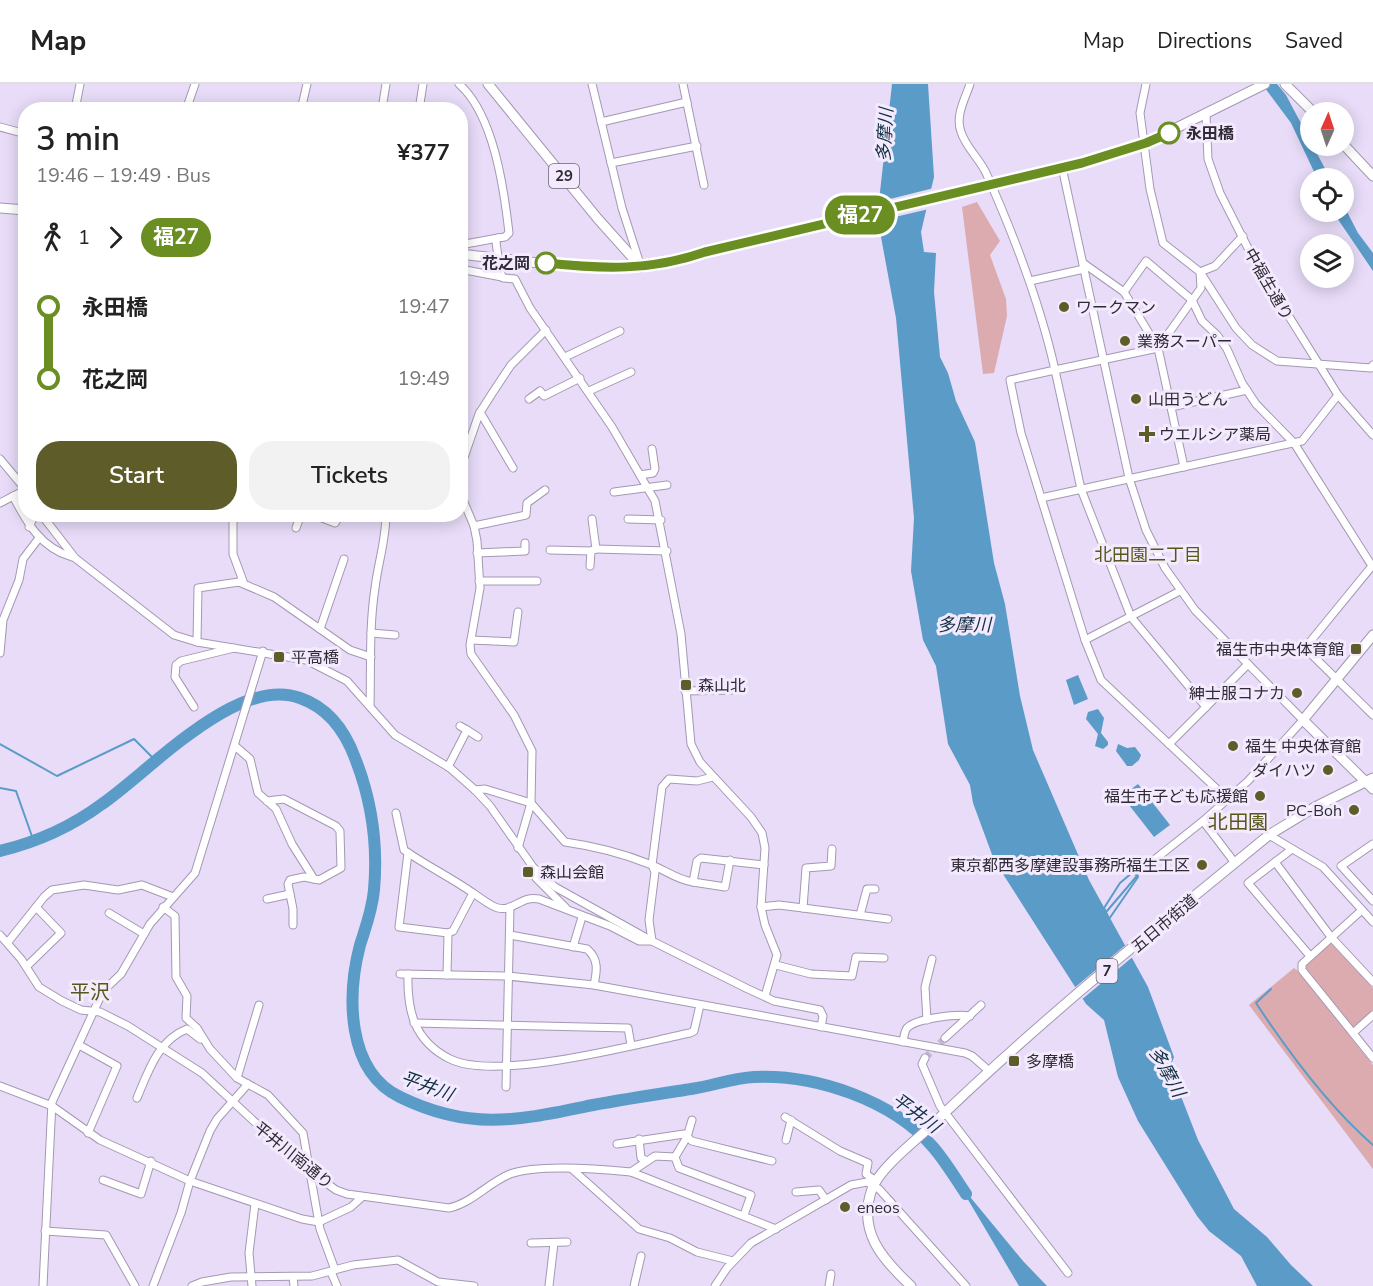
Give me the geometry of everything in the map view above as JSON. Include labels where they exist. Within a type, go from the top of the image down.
[{"type":"main road","name":"29","points":[[489,84],[598,219],[641,267]]},
{"type":"main road","points":[[1285,84],[1303,102]]},
{"type":"main road","points":[[468,255],[575,266],[641,267],[673,262],[705,252],[1062,167],[1146,143],[1262,86]]},
{"type":"main road","points":[[1354,156],[1373,176]]},
{"type":"main road","points":[[0,208],[18,209]]},
{"type":"main road","points":[[1373,635],[1303,720],[1369,780],[1373,789]]},
{"type":"main road","name":"五日市街道","points":[[943,1114],[988,1070],[1269,836],[1315,807],[1369,780]]},
{"type":"main road","name":"7","points":[[911,1286],[886,1261],[872,1241],[867,1213],[875,1183],[896,1159],[943,1114]]},
{"type":"street","points":[[77,102],[80,84]]},
{"type":"street","points":[[189,102],[195,84]]},
{"type":"street","points":[[304,102],[307,84]]},
{"type":"street","points":[[383,102],[386,84]]},
{"type":"street","points":[[420,102],[423,84]]},
{"type":"street","points":[[459,84],[475,105],[489,135],[505,196],[509,233],[497,240],[468,244]]},
{"type":"street","points":[[591,84],[641,267]]},
{"type":"street","points":[[683,84],[704,185]]},
{"type":"street","points":[[970,84],[959,116],[961,133],[981,161],[1030,281],[1045,325],[1081,489],[1131,617],[1206,707]]},
{"type":"street","points":[[1146,84],[1140,113],[1146,143],[1150,189],[1163,243],[1200,272],[1236,328],[1252,345],[1277,361],[1371,368],[1373,365]]},
{"type":"street","points":[[601,122],[687,102]]},
{"type":"street","name":"中福生通り","points":[[1206,115],[1208,159],[1220,193],[1255,262],[1338,395],[1373,435]]},
{"type":"street","points":[[0,127],[18,133]]},
{"type":"street","points":[[611,163],[697,146]]},
{"type":"street","points":[[1062,167],[1129,478],[1146,530],[1180,591],[1206,622],[1303,720],[1230,798],[1154,860]]},
{"type":"street","points":[[1200,272],[1215,266],[1243,236]]},
{"type":"street","points":[[497,240],[501,274]]},
{"type":"street","points":[[1124,292],[1146,261],[1192,300],[1202,321],[1217,334],[1227,349],[1247,390],[1268,418],[1294,443],[1372,566],[1305,648],[1372,714]]},
{"type":"street","points":[[1030,281],[1084,266],[1124,292],[1158,348],[1184,467]]},
{"type":"street","points":[[468,270],[501,274],[515,279],[519,291],[589,391],[640,475],[661,520],[682,642],[691,744],[700,762],[751,817],[762,833],[765,848],[761,907],[765,925],[775,945],[776,965],[765,996]]},
{"type":"street","points":[[1200,272],[1201,288],[1158,348],[1010,380],[1021,433],[1085,640],[1101,680],[1220,792],[1230,798]]},
{"type":"street","points":[[468,446],[480,412],[511,365],[546,330]]},
{"type":"street","points":[[565,357],[620,331]]},
{"type":"street","points":[[589,391],[631,372]]},
{"type":"street","points":[[529,399],[540,391],[544,396],[580,378]]},
{"type":"street","points":[[1171,407],[1247,390]]},
{"type":"street","points":[[1041,498],[1302,441],[1310,434],[1338,395]]},
{"type":"street","points":[[480,412],[513,468]]},
{"type":"street","points":[[640,475],[652,473],[655,469],[652,449]]},
{"type":"street","points":[[0,459],[18,481]]},
{"type":"street","points":[[614,492],[667,485]]},
{"type":"street","points":[[474,526],[526,515],[527,503],[545,490]]},
{"type":"street","points":[[0,504],[18,494]]},
{"type":"street","points":[[13,496],[18,506]]},
{"type":"street","points":[[468,512],[474,526],[479,580],[479,600],[471,640],[471,654],[514,715],[532,751],[531,803],[518,848]]},
{"type":"street","points":[[590,566],[594,550],[592,519]]},
{"type":"street","points":[[628,519],[661,520]]},
{"type":"street","points":[[26,522],[39,538],[63,555],[75,558]]},
{"type":"street","points":[[29,527],[32,522]]},
{"type":"street","points":[[47,522],[75,558],[170,632],[197,642],[263,651],[306,660],[332,671],[347,681],[402,740],[448,766],[475,790],[490,806],[533,867],[555,887],[652,941],[774,1001],[820,1010],[822,1013],[821,1027]]},
{"type":"street","points":[[197,642],[198,588],[243,581],[233,554],[233,522]]},
{"type":"street","points":[[296,528],[298,522]]},
{"type":"street","points":[[370,706],[371,633],[375,588],[386,536],[386,522]]},
{"type":"street","points":[[0,653],[1,626],[19,580],[24,559],[39,538]]},
{"type":"street","points":[[550,550],[667,551]]},
{"type":"street","points":[[477,553],[525,551]]},
{"type":"street","points":[[320,628],[344,559]]},
{"type":"street","points":[[479,580],[537,581]]},
{"type":"street","points":[[239,582],[274,597],[350,650],[371,657]]},
{"type":"street","points":[[1085,640],[1180,591]]},
{"type":"street","points":[[471,640],[514,642],[518,612]]},
{"type":"street","points":[[371,633],[395,635]]},
{"type":"street","points":[[194,707],[175,677],[176,665],[181,661],[236,647]]},
{"type":"street","points":[[43,1286],[52,1106],[103,991],[121,974],[163,907],[195,873],[263,651]]},
{"type":"street","points":[[1169,744],[1248,664]]},
{"type":"street","points":[[685,691],[733,690]]},
{"type":"street","points":[[448,766],[463,728],[478,737]]},
{"type":"street","points":[[236,744],[250,759],[258,793],[276,809],[291,844],[306,863],[314,879]]},
{"type":"street","points":[[652,941],[649,920],[655,872],[652,865],[662,787],[669,779],[697,781],[713,777]]},
{"type":"street","points":[[475,790],[485,789],[531,803],[561,840],[592,846],[652,865],[693,882],[725,887],[730,860]]},
{"type":"street","points":[[267,801],[284,799],[336,826],[340,831],[342,868],[319,880],[304,877],[290,880],[293,925]]},
{"type":"street","points":[[396,813],[404,850],[496,908],[510,908],[530,897],[582,918],[610,926],[639,941],[652,941]]},
{"type":"street","points":[[1203,821],[1235,863]]},
{"type":"street","points":[[1269,836],[1323,867],[1373,922]]},
{"type":"street","points":[[1373,844],[1341,866],[1373,901]]},
{"type":"street","points":[[803,908],[806,868],[831,866],[832,849]]},
{"type":"street","points":[[1292,849],[1248,883],[1310,956]]},
{"type":"street","points":[[408,853],[399,927],[448,933],[453,931],[473,893]]},
{"type":"street","points":[[693,882],[697,861],[701,858],[764,865]]},
{"type":"street","points":[[1275,862],[1331,937],[1373,982]]},
{"type":"street","points":[[533,867],[536,878],[570,912]]},
{"type":"street","points":[[9,942],[52,890],[84,885],[118,890],[142,885],[173,897]]},
{"type":"street","points":[[860,915],[867,889],[875,889]]},
{"type":"street","points":[[267,899],[290,894]]},
{"type":"street","points":[[761,907],[779,905],[888,919]]},
{"type":"street","points":[[27,966],[60,933],[36,907]]},
{"type":"street","points":[[163,907],[175,916],[176,977],[187,996],[186,1018],[197,1028],[210,1049]]},
{"type":"street","points":[[506,1087],[510,908]]},
{"type":"street","points":[[1362,910],[1310,956],[1302,964],[1302,970],[1373,1058]]},
{"type":"street","points":[[109,914],[144,934]]},
{"type":"street","points":[[573,947],[582,918]]},
{"type":"street","points":[[447,975],[448,933]]},
{"type":"street","name":"平井川南通り","points":[[0,935],[9,942],[39,987],[81,1010],[94,1011],[128,1026],[202,1074],[309,1171],[336,1190],[361,1198],[449,1209],[463,1204],[491,1184],[511,1174],[572,1169],[631,1172],[777,1229]]},
{"type":"street","points":[[510,935],[587,949],[593,956],[597,967],[594,985]]},
{"type":"street","points":[[776,965],[811,974],[852,976],[856,957],[884,958]]},
{"type":"street","points":[[927,1020],[925,987],[932,958]]},
{"type":"street","points":[[700,1005],[694,1031],[631,1045],[528,1065],[452,1060],[436,1051],[414,1023],[404,974],[507,976],[594,985],[970,1055],[988,1070]]},
{"type":"street","points":[[237,1078],[259,1005]]},
{"type":"street","points":[[945,1038],[981,1005]]},
{"type":"street","points":[[1353,1033],[1373,1015]]},
{"type":"street","points":[[903,1042],[908,1027],[927,1020],[969,1016]]},
{"type":"street","points":[[414,1023],[628,1028],[631,1045]]},
{"type":"street","points":[[137,1098],[152,1063],[162,1049],[169,1040],[187,1029],[195,1033],[237,1078],[268,1095],[303,1133],[319,1222],[337,1286]]},
{"type":"street","points":[[79,1045],[117,1066],[88,1133]]},
{"type":"street","points":[[924,1061],[933,1092],[943,1114],[1068,1272]]},
{"type":"street","points":[[153,1286],[181,1213],[190,1181],[214,1122],[248,1084]]},
{"type":"street","points":[[0,1086],[52,1106],[88,1133],[190,1181],[255,1204],[319,1222],[351,1207],[361,1198]]},
{"type":"street","points":[[786,1140],[788,1118],[840,1151],[868,1162],[866,1174],[966,1286]]},
{"type":"street","points":[[675,1157],[687,1137],[692,1120]]},
{"type":"street","points":[[618,1144],[684,1134],[692,1141],[771,1161]]},
{"type":"street","points":[[639,1139],[641,1158],[647,1161]]},
{"type":"street","points":[[631,1172],[655,1156],[675,1157]]},
{"type":"street","points":[[675,1157],[679,1168],[751,1195],[744,1215]]},
{"type":"street","points":[[104,1180],[141,1194],[151,1161]]},
{"type":"street","points":[[572,1169],[639,1229],[670,1238],[697,1252],[733,1261]]},
{"type":"street","points":[[716,1286],[733,1261],[751,1243],[856,1183],[875,1183]]},
{"type":"street","points":[[796,1192],[819,1190],[826,1200]]},
{"type":"street","points":[[251,1282],[249,1253],[255,1204]]},
{"type":"street","points":[[45,1231],[106,1235],[135,1286]]},
{"type":"street","points":[[549,1286],[554,1242]]},
{"type":"street","points":[[531,1243],[567,1242]]},
{"type":"street","points":[[634,1286],[641,1256]]},
{"type":"street","points":[[192,1286],[222,1279],[251,1282],[293,1277],[398,1260],[433,1282],[474,1286]]},
{"type":"street","points":[[829,1286],[831,1274]]},
{"type":"street","points":[[293,1277],[294,1286]]},
{"type":"shaded area","points":[[977,202],[1000,241],[990,255],[1006,299],[1007,316],[994,373],[983,374],[962,207]]},
{"type":"shaded area","points":[[1331,943],[1373,988],[1373,1010],[1348,1034],[1373,1065],[1373,1169],[1249,1005],[1294,968],[1298,971]]},
{"type":"water","name":"多摩川","points":[[892,84],[928,84],[934,177],[921,232],[924,252],[936,253],[934,292],[940,357],[948,373],[956,401],[975,442],[994,563],[1005,604],[1020,696],[1033,750],[1089,880],[1148,987],[1174,1057],[1170,1068],[1198,1140],[1234,1209],[1267,1237],[1313,1286],[1257,1286],[1241,1256],[1209,1231],[1197,1216],[1138,1121],[1118,1077],[1104,1020],[1086,1004],[994,860],[973,803],[970,785],[948,744],[936,666],[923,640],[911,571],[914,518],[896,318],[881,237],[880,192]]},
{"type":"water","points":[[1262,84],[1277,84],[1286,95],[1300,121],[1300,142],[1291,123]]},
{"type":"water","points":[[1307,156],[1318,156],[1325,168],[1312,168]]},
{"type":"water","points":[[1340,222],[1352,222],[1373,253],[1373,271],[1354,243],[1354,234],[1348,234]]},
{"type":"water","points":[[1078,675],[1088,699],[1074,705],[1066,680]]},
{"type":"water","points":[[1098,709],[1104,718],[1101,733],[1108,742],[1103,749],[1095,746],[1098,734],[1086,719],[1088,712]]},
{"type":"water","points":[[1118,744],[1127,748],[1135,747],[1141,755],[1139,760],[1132,766],[1127,766],[1116,751]]},
{"type":"water","points":[[1138,784],[1170,825],[1154,837],[1122,796]]},
{"type":"water","points":[[957,1181],[1023,1261],[1047,1286],[1019,1286]]},
{"type":"pier","points":[[934,188],[929,209],[878,221],[878,202]]},
{"type":"pier","points":[[1128,943],[1135,955],[1080,1001],[1073,989]]},
{"type":"waterway","name":"平井川","points":[[0,851],[40,838],[78,820],[122,789],[170,749],[223,712],[249,700],[275,695],[300,698],[328,714],[341,730],[355,758],[370,807],[375,856],[374,890],[356,965],[353,1008],[360,1051],[369,1069],[382,1085],[400,1097],[426,1108],[473,1119],[496,1120],[542,1115],[699,1088],[730,1080],[754,1077],[802,1080],[851,1093],[896,1116],[916,1130],[933,1147],[966,1194]]},
{"type":"waterway","points":[[0,744],[57,776],[134,739],[157,762]]},
{"type":"waterway","points":[[0,788],[16,791],[34,842]]},
{"type":"waterway","points":[[1107,911],[1142,870]]},
{"type":"waterway","points":[[1133,872],[1138,877],[1109,919],[1104,908],[1120,883],[1133,872]]},
{"type":"waterway","points":[[1271,989],[1256,1003],[1310,1078],[1340,1113],[1373,1145]]},
{"type":"tunnel","points":[[925,1058],[945,1038]]},
{"type":"bus line","name":"福27","points":[[546,263],[601,267],[641,267],[664,264],[705,252],[1082,163],[1146,143],[1169,133]]},
{"type":"place","name":"永田橋","points":[[1169,133]]},
{"type":"place","name":"花之岡","points":[[546,263]]},
{"type":"place","name":"ワークマン","points":[[1064,307]]},
{"type":"place","name":"業務スーパー","points":[[1125,341]]},
{"type":"place","name":"山田うどん","points":[[1136,399]]},
{"type":"place","name":"ウエルシア薬局","points":[[1147,434]]},
{"type":"place","name":"福生市中央体育館","points":[[1356,649]]},
{"type":"place","name":"平高橋","points":[[279,657]]},
{"type":"place","name":"森山北","points":[[686,685]]},
{"type":"place","name":"紳士服コナカ","points":[[1297,693]]},
{"type":"place","name":"福生 中央体育館","points":[[1233,746]]},
{"type":"place","name":"ダイハツ","points":[[1328,770]]},
{"type":"place","name":"福生市子ども応援館","points":[[1260,796]]},
{"type":"place","name":"PC-Boh","points":[[1354,810]]},
{"type":"place","name":"東京都西多摩建設事務所福生工区","points":[[1202,865]]},
{"type":"place","name":"森山会館","points":[[528,872]]},
{"type":"place","name":"多摩橋","points":[[1014,1061]]},
{"type":"place","name":"eneos","points":[[845,1207]]},
{"type":"district","name":"北田園二丁目","points":[[1148,555]]},
{"type":"district","name":"北田園","points":[[1238,822]]},
{"type":"district","name":"平沢","points":[[90,992]]}]
